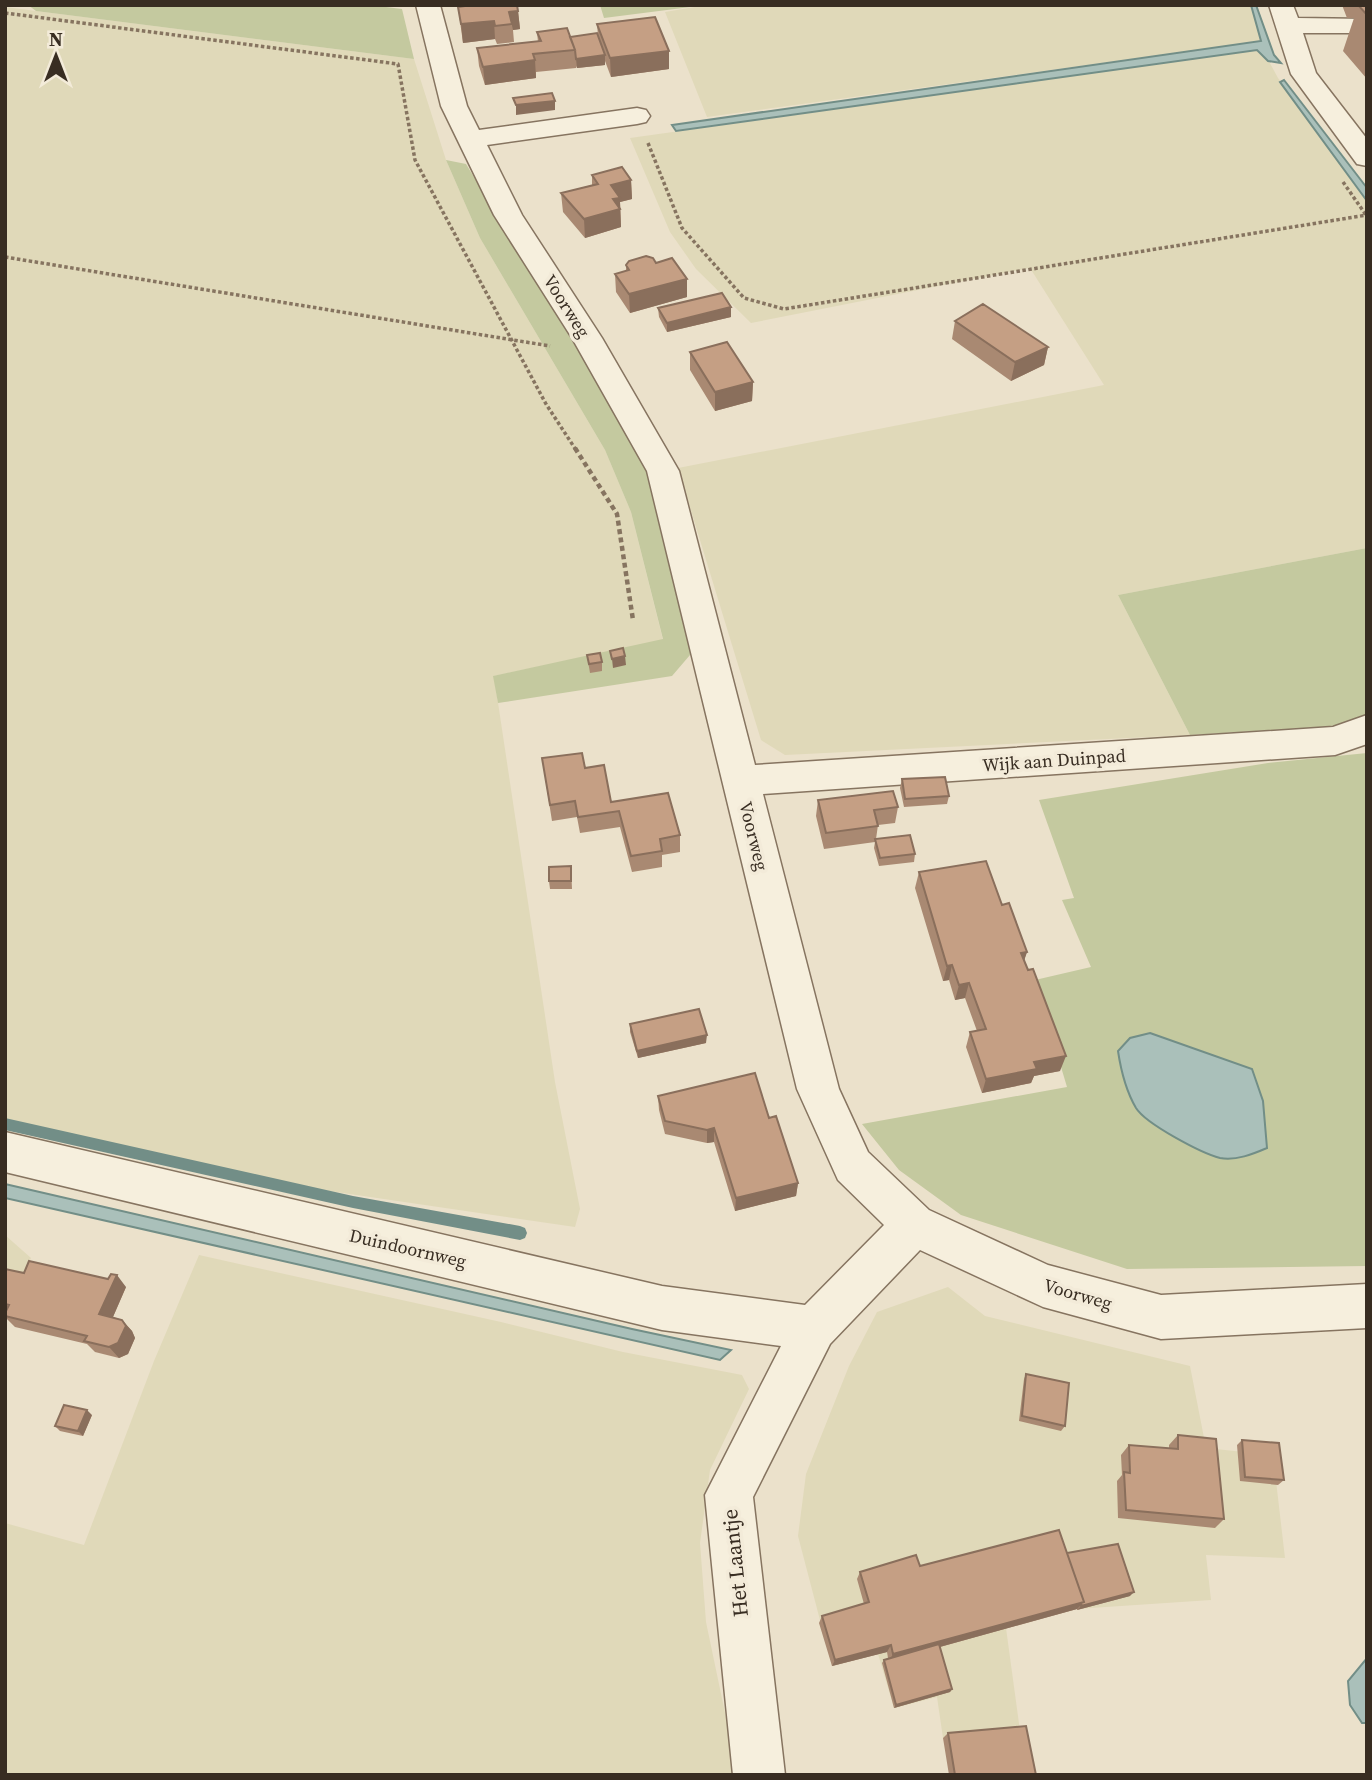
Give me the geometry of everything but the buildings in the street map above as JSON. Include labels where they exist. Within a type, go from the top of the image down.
[{"type":"street","name":"Voorweg","points":[[428,5],[454,106],[508,215],[596,353],[663,471],[818,1089],[853,1166],[914,1225],[1043,1285],[1161,1318],[1367,1306]]},
{"type":"street","points":[[1367,26],[1284,15],[1304,74],[1367,158]]},
{"type":"street","points":[[470,139],[637,116]]},
{"type":"street","name":"Wijk aan Duinpad","points":[[740,781],[1335,741],[1367,729]]},
{"type":"street","name":"Duindoornweg","points":[[5,1152],[662,1308],[814,1328]]},
{"type":"street","name":"Het Laantje","points":[[759,1775],[729,1495],[814,1328],[914,1225]]},
{"type":"path","points":[[5,13],[398,64],[415,160],[546,404],[617,514],[633,620]]},
{"type":"path","points":[[637,116],[682,228],[744,298],[784,309],[1367,215]]},
{"type":"path","points":[[5,257],[596,353]]},
{"type":"shaded area","points":[[706,5],[1251,5],[1262,41],[707,117],[665,12]]},
{"type":"shaded area","points":[[5,7],[414,59],[446,160],[480,238],[605,450],[631,512],[663,640],[494,676],[555,1082],[580,1209],[575,1227],[302,1187],[5,1120]]},
{"type":"shaded area","points":[[1257,50],[1266,56],[1278,78],[1367,201],[1367,548],[1118,595],[1190,735],[785,755],[761,740],[678,468],[1104,385],[1030,268],[751,323],[696,269],[670,232],[630,138]]},
{"type":"shaded area","points":[[5,1235],[31,1258],[5,1309]]},
{"type":"shaded area","points":[[199,1255],[623,1352],[742,1375],[749,1389],[710,1470],[700,1543],[706,1622],[738,1775],[5,1775],[5,1523],[84,1545],[154,1361]]},
{"type":"shaded area","points":[[948,1287],[985,1316],[1190,1366],[1206,1448],[1273,1455],[1285,1558],[1206,1555],[1211,1600],[1076,1609],[1006,1628],[1020,1731],[943,1738],[937,1697],[894,1708],[878,1654],[832,1666],[798,1536],[806,1474],[849,1366],[877,1312]]},
{"type":"green space","points":[[28,5],[370,5],[402,9],[414,59],[36,11]]},
{"type":"green space","points":[[600,5],[706,5],[604,18]]},
{"type":"green space","points":[[446,160],[466,164],[647,460],[696,648],[672,676],[498,703],[493,676],[663,639],[631,512],[605,450],[480,238]]},
{"type":"green space","points":[[1367,548],[1367,720],[1324,727],[1190,735],[1118,595]]},
{"type":"green space","points":[[1367,753],[1367,1266],[1127,1269],[961,1215],[899,1170],[862,1124],[1067,1087],[1035,980],[1091,967],[1062,900],[1074,898],[1039,800],[1268,763]],"holes":[[[1150,1033],[1252,1069],[1130,1038]]]},
{"type":"water","points":[[1251,5],[1256,5],[1274,55],[1281,63],[1268,61],[1257,50],[676,131],[672,125],[1261,41]]},
{"type":"water","points":[[1284,80],[1367,188],[1367,201],[1280,82]]},
{"type":"water","points":[[1150,1033],[1252,1069],[1263,1101],[1267,1148],[1238,1158],[1220,1158],[1175,1137],[1142,1115],[1127,1088],[1118,1051],[1130,1038]]},
{"type":"water","points":[[5,1184],[731,1350],[720,1360],[5,1198]]},
{"type":"water","points":[[1367,1658],[1367,1723],[1362,1723],[1350,1705],[1348,1681]]},
{"type":"waterway","points":[[5,1124],[353,1202],[520,1233]]}]
